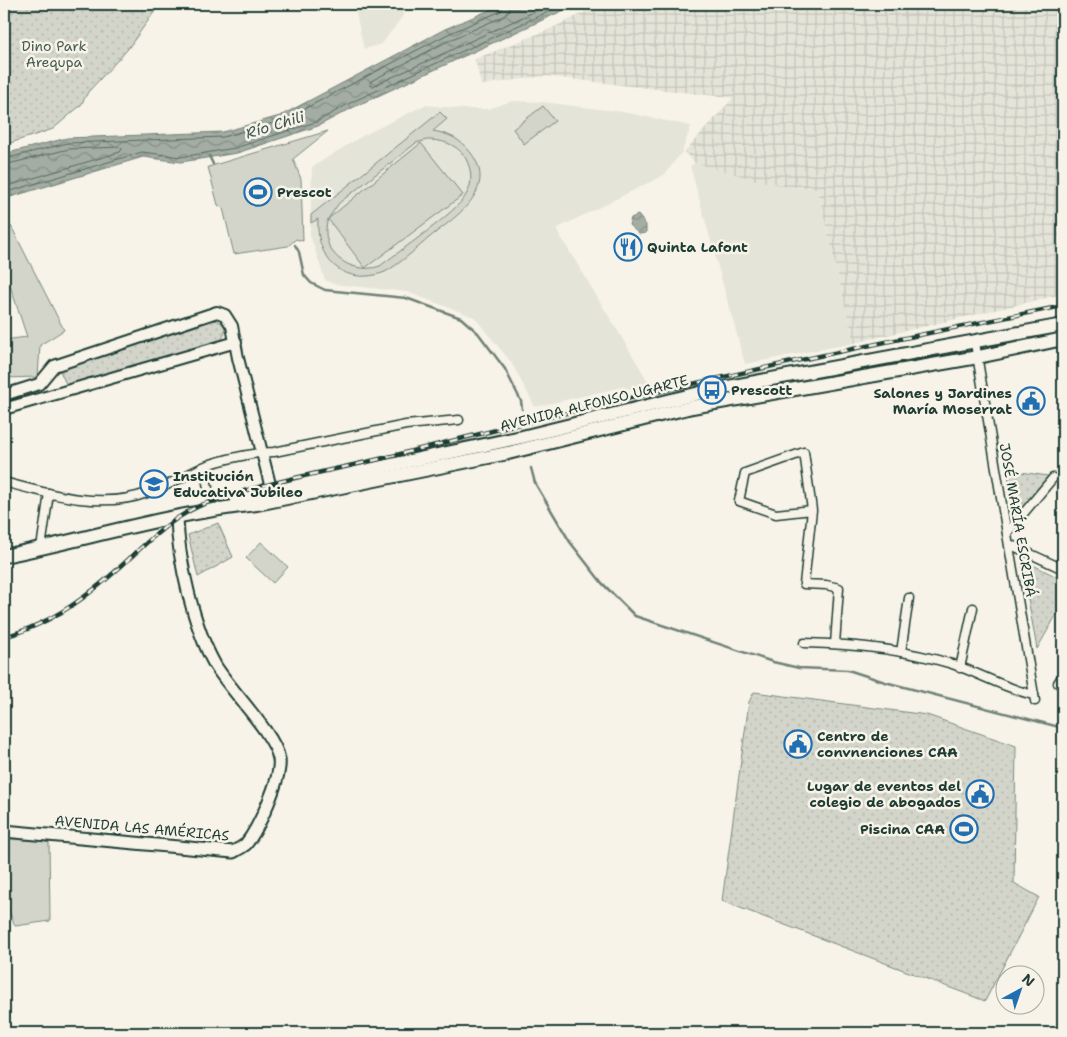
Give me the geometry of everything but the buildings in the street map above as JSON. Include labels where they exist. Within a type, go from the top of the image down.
[{"type":"main road","name":"AVENIDA ALFONSO UGARTE","points":[[273,495],[523,450],[536,440],[712,390],[1063,326]]},
{"type":"main road","name":"AVENIDA ALFONSO UGARTE","points":[[4,556],[147,522],[224,508],[522,437],[536,440],[692,407],[978,357],[1063,339]]},
{"type":"main road","name":"AVENIDA LAS AMÉRICAS","points":[[4,831],[233,852],[244,846],[253,835],[276,783],[279,760],[270,740],[216,665],[200,630],[180,551],[177,518]]},
{"type":"street","points":[[4,395],[38,384],[54,366],[201,315],[217,312],[225,315],[232,326],[238,358],[273,495]]},
{"type":"street","points":[[4,409],[51,397],[236,342]]},
{"type":"street","name":"JOSÉ MARÍA ESCRIBÁ","points":[[960,668],[1035,698],[975,343]]},
{"type":"street","points":[[42,380],[51,397]]},
{"type":"street","points":[[4,482],[49,493],[92,500],[117,499],[145,494],[204,467],[263,452],[274,452],[406,425],[459,420]]},
{"type":"street","points":[[812,510],[776,514],[739,501],[745,473],[804,452],[812,510],[804,584],[826,585],[838,588],[835,644]]},
{"type":"street","points":[[204,467],[208,488]]},
{"type":"street","points":[[1007,533],[1052,478]]},
{"type":"street","points":[[41,548],[49,493]]},
{"type":"street","points":[[1009,544],[1061,568],[1063,560]]},
{"type":"street","points":[[901,652],[909,598]]},
{"type":"street","points":[[804,643],[868,645],[960,668],[973,608]]},
{"type":"street","points":[[1058,683],[1063,674]]},
{"type":"shaded area","points":[[354,4],[406,4],[402,5],[404,14],[382,44],[364,49]]},
{"type":"shaded area","points":[[602,4],[1063,4],[1063,294],[854,343],[817,188],[788,187],[756,180],[695,163],[684,152],[733,98],[544,76],[481,85],[475,59],[550,29]]},
{"type":"shaded area","points":[[512,101],[543,102],[623,112],[691,126],[682,152],[664,175],[556,229],[651,386],[636,390],[623,387],[535,407],[511,362],[474,317],[407,292],[333,284],[325,280],[310,235],[312,167],[362,136],[425,105],[488,109]]},
{"type":"shaded area","points":[[695,163],[788,187],[817,188],[854,343],[745,364],[690,166]]},
{"type":"green space","name":"Dino Park Arequpa","points":[[4,4],[160,4],[127,50],[88,92],[81,105],[53,129],[4,145]]},
{"type":"green space","points":[[543,106],[555,121],[524,144],[513,129]]},
{"type":"green space","points":[[440,112],[447,119],[433,131],[450,136],[463,144],[471,153],[478,166],[480,179],[477,191],[470,201],[451,221],[403,260],[385,272],[371,276],[357,276],[345,273],[335,266],[327,258],[322,247],[318,234],[318,219],[311,223],[311,215]],"holes":[[[427,140],[438,141],[454,146],[459,150],[468,163],[471,177],[466,195],[440,221],[380,266],[358,268],[339,259],[327,242],[328,219],[339,203],[416,143]]]},
{"type":"green space","name":"Prescot","points":[[328,131],[293,159],[301,179],[303,241],[296,239],[288,246],[234,254],[223,208],[218,205],[208,167]]},
{"type":"green space","points":[[421,143],[463,195],[365,268],[328,219]]},
{"type":"green space","points":[[11,226],[64,330],[40,345],[38,377],[4,378],[4,340],[27,337],[4,267],[4,228]]},
{"type":"green space","points":[[215,320],[222,323],[225,328],[225,334],[221,340],[68,388],[59,369]]},
{"type":"green space","points":[[1007,470],[1048,476],[1016,516]]},
{"type":"green space","points":[[218,523],[233,557],[198,577],[188,535]]},
{"type":"green space","points":[[261,542],[288,567],[273,583],[246,558]]},
{"type":"green space","points":[[1021,559],[1063,580],[1063,603],[1037,649]]},
{"type":"green space","points":[[754,692],[927,715],[1016,746],[1014,883],[1039,897],[1004,964],[994,964],[994,984],[985,1001],[722,901],[749,702]]},
{"type":"green space","points":[[4,838],[49,842],[50,921],[15,926],[4,898]]},
{"type":"water","name":"Río Chili","points":[[504,4],[577,4],[354,107],[318,126],[237,153],[181,162],[143,157],[4,199],[4,154],[67,138],[223,132],[280,116],[445,29]]},
{"type":"water","points":[[638,215],[646,225],[646,233],[639,234],[629,225],[631,218]]},
{"type":"waterway","points":[[209,156],[213,164]]},
{"type":"waterway","points":[[295,245],[299,252],[304,275],[311,283],[325,290],[406,298],[461,318],[478,333],[505,369],[521,401],[522,409]]},
{"type":"waterway","points":[[531,468],[535,483],[570,542],[602,583],[635,616],[773,662],[799,668],[848,670],[885,682],[1063,728]]},
{"type":"railway","points":[[4,637],[39,624],[73,605],[108,578],[162,529],[192,509],[234,494],[655,392],[818,356],[1063,306]]},
{"type":"place","name":"Prescot","points":[[258,192]]},
{"type":"place","name":"Quinta Lafont","points":[[628,247]]},
{"type":"place","name":"Prescott","points":[[712,390]]},
{"type":"place","name":"Salones y Jardines María Moserrat","points":[[1031,401]]},
{"type":"place","name":"Institución Educativa Jubileo","points":[[154,484]]},
{"type":"place","name":"Centro de convnenciones CAA","points":[[798,744]]},
{"type":"place","name":"Lugar de eventos del colegio de abogados","points":[[980,794]]},
{"type":"place","name":"Piscina CAA","points":[[964,829]]}]
